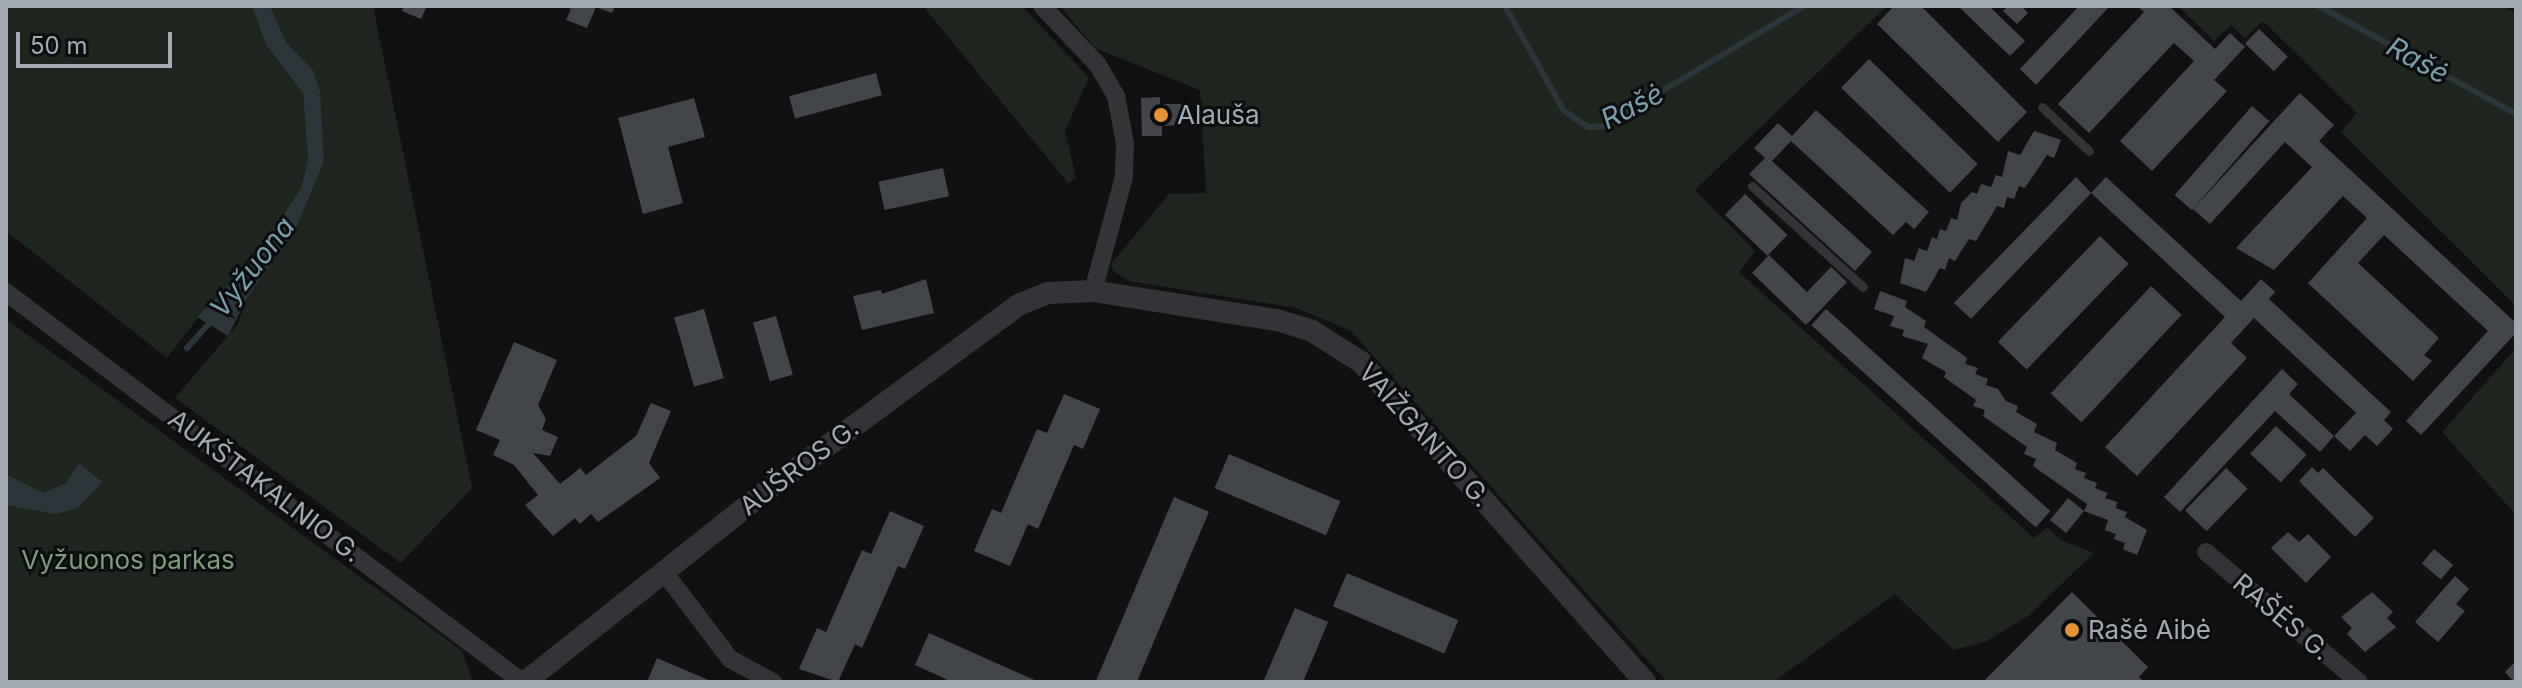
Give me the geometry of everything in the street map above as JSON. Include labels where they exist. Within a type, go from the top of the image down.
[{"type":"street","points":[[1042,6],[1098,65],[1116,96],[1125,143],[1124,177],[1093,291]]},
{"type":"street","name":"AUŠROS G.","points":[[524,682],[766,491],[1018,305],[1048,293],[1093,291]]},
{"type":"street","name":"VAIŽGANTO G.","points":[[1093,291],[1277,320],[1312,331],[1361,362],[1645,682]]},
{"type":"street","name":"AUKŠTAKALNIO G.","points":[[6,292],[524,682]]},
{"type":"street","name":"RAŠĖS G.","points":[[2206,552],[2359,682]]},
{"type":"street","points":[[664,572],[730,659],[773,682]]},
{"type":"lane","points":[[2042,107],[2089,151]]},
{"type":"lane","points":[[1752,186],[1863,287]]},
{"type":"green space","points":[[6,6],[252,6],[266,45],[303,93],[308,160],[301,188],[251,263],[229,290],[212,300],[167,358],[6,231]]},
{"type":"green space","points":[[270,6],[373,6],[472,488],[401,563],[175,398],[238,324],[247,298],[296,228],[324,162],[313,70],[286,42]]},
{"type":"green space","points":[[923,6],[1022,6],[1089,78],[1065,130],[1076,178],[1068,183]]},
{"type":"green space","points":[[1060,6],[1887,6],[1695,190],[1755,251],[1739,272],[2034,538],[2047,528],[2061,540],[2094,553],[2028,616],[1985,642],[1954,650],[1895,594],[1773,682],[1667,682],[1351,331],[1297,308],[1129,281],[1113,271],[1111,264],[1169,194],[1206,193],[1200,90],[1095,48]]},
{"type":"green space","points":[[2178,6],[2502,6],[2516,13],[2516,306],[2341,132],[2357,113],[2263,21],[2245,38],[2231,25],[2214,41]]},
{"type":"green space","name":"Vyžuonos parkas","points":[[6,319],[462,651],[473,682],[6,682]]},
{"type":"green space","points":[[2516,348],[2516,515],[2442,432]]},
{"type":"water","points":[[252,6],[270,6],[286,42],[313,70],[320,92],[324,162],[296,228],[247,298],[228,336],[197,317],[251,263],[301,188],[308,160],[303,93],[266,45]]},
{"type":"water","points":[[79,463],[102,482],[78,508],[55,514],[6,505],[6,474],[43,493],[66,483]]},
{"type":"building","points":[[404,6],[427,6],[421,19],[402,11]]},
{"type":"building","points":[[564,6],[615,6],[612,13],[596,7],[587,28],[566,20],[571,9]]},
{"type":"building","points":[[1894,6],[1921,6],[2027,112],[1998,142],[1877,24]]},
{"type":"building","points":[[1958,6],[1989,6],[2025,41],[2010,56]]},
{"type":"building","points":[[2008,6],[2021,6],[2028,13],[2017,24],[2003,11]]},
{"type":"building","points":[[2079,6],[2110,6],[2036,85],[2020,69]]},
{"type":"building","points":[[2137,6],[2169,6],[2215,49],[2230,33],[2245,47],[2214,80],[2227,91],[2152,171],[2120,141],[2194,61],[2174,43],[2089,133],[2058,104],[2144,12]]},
{"type":"building","points":[[2259,29],[2288,57],[2274,71],[2245,43]]},
{"type":"building","points":[[1869,59],[1978,164],[1950,193],[1841,88]]},
{"type":"building","points":[[876,73],[882,95],[795,119],[789,96]]},
{"type":"building","points":[[2300,93],[2334,125],[2319,141],[2516,323],[2516,333],[2421,435],[2406,421],[2488,331],[2384,235],[2358,263],[2439,338],[2424,355],[2432,361],[2413,381],[2308,283],[2367,218],[2343,196],[2274,270],[2236,248],[2312,167],[2285,142],[2210,224],[2193,209]]},
{"type":"building","name":"Alauša","points":[[1160,97],[1160,104],[1181,104],[1181,125],[1162,126],[1162,136],[1142,136],[1141,98]]},
{"type":"building","points":[[694,98],[705,137],[668,147],[683,203],[643,214],[618,118]]},
{"type":"building","points":[[2252,106],[2269,121],[2192,210],[2175,195]]},
{"type":"building","points":[[1816,110],[1929,212],[1914,229],[1906,222],[1893,235],[1791,141],[1772,161],[1872,252],[1855,271],[1749,174],[1765,158],[1754,148],[1778,123],[1792,136]]},
{"type":"building","points":[[2034,131],[2061,140],[2054,158],[2047,155],[2025,188],[2019,186],[2014,199],[2007,197],[2004,208],[1997,206],[1976,241],[1969,239],[1955,261],[1949,258],[1945,270],[1940,268],[1926,292],[1900,283],[1905,258],[1914,261],[1919,248],[1927,251],[1932,237],[1937,239],[1940,229],[1946,231],[1951,218],[1957,220],[1961,203],[1972,192],[1977,194],[1981,184],[1991,187],[1996,175],[2002,177],[2008,151],[2020,155]]},
{"type":"building","points":[[943,168],[949,196],[884,210],[878,182]]},
{"type":"building","points":[[2076,177],[2091,193],[1971,319],[1954,303]]},
{"type":"building","points":[[2106,177],[2241,301],[2261,279],[2275,292],[2269,299],[2391,412],[2384,420],[2393,429],[2377,446],[2365,435],[2350,451],[2334,436],[2356,413],[2254,318],[2231,343],[2247,358],[2137,476],[2105,447],[2225,317],[2091,193]]},
{"type":"building","points":[[1745,194],[1787,235],[1767,256],[1725,215]]},
{"type":"building","points":[[2100,236],[2129,264],[2027,370],[1998,342]]},
{"type":"building","points":[[1769,255],[1807,292],[1831,267],[1847,282],[1806,325],[1752,273]]},
{"type":"building","points":[[926,279],[934,313],[862,330],[853,296],[881,290],[882,294]]},
{"type":"building","points":[[2151,286],[2182,315],[2081,422],[2051,394]]},
{"type":"building","points":[[1880,291],[1907,301],[1905,307],[1926,321],[1924,327],[1967,358],[1965,364],[1978,368],[1975,374],[1988,379],[1986,385],[1998,389],[2006,401],[2018,406],[2016,412],[2037,424],[2034,432],[2057,443],[2055,450],[2077,463],[2075,469],[2086,473],[2084,478],[2097,483],[2095,488],[2108,493],[2105,498],[2117,502],[2116,508],[2127,512],[2125,517],[2147,530],[2137,555],[2123,549],[2125,543],[2114,539],[2116,534],[2105,530],[2108,520],[2084,511],[2087,504],[2033,466],[2036,459],[2024,454],[2027,447],[1983,416],[1985,410],[1973,406],[1976,400],[1944,377],[1946,372],[1922,358],[1928,344],[1902,336],[1904,330],[1890,326],[1894,316],[1874,309]]},
{"type":"building","points":[[704,309],[724,378],[694,387],[674,318]]},
{"type":"building","points":[[1826,309],[2050,511],[2036,527],[1811,325]]},
{"type":"building","points":[[776,316],[793,375],[770,381],[753,323]]},
{"type":"building","points":[[514,342],[557,360],[538,405],[546,419],[542,430],[558,437],[550,456],[533,453],[560,484],[580,468],[586,475],[636,436],[651,403],[671,411],[649,463],[660,478],[598,522],[591,514],[580,524],[575,518],[553,536],[525,505],[538,495],[514,465],[493,455],[500,440],[476,430]]},
{"type":"building","points":[[2282,369],[2298,384],[2289,394],[2334,436],[2320,452],[2275,411],[2180,512],[2164,497]]},
{"type":"building","points":[[1064,394],[1100,409],[1083,449],[1074,445],[1038,529],[1028,524],[1010,566],[974,551],[992,509],[1001,513],[1037,429],[1047,433]]},
{"type":"building","points":[[2276,426],[2307,455],[2281,482],[2250,454]]},
{"type":"building","points":[[1229,454],[1340,501],[1326,535],[1215,488]]},
{"type":"building","points":[[2312,467],[2318,473],[2323,468],[2374,518],[2355,537],[2299,481]]},
{"type":"building","points":[[2226,468],[2248,489],[2207,531],[2185,510]]},
{"type":"building","points":[[1174,497],[1209,512],[1137,682],[1095,682]]},
{"type":"building","points":[[2068,498],[2084,511],[2066,533],[2050,520]]},
{"type":"building","points":[[890,511],[924,526],[905,569],[898,566],[862,648],[855,644],[838,682],[799,669],[817,628],[826,632],[862,550],[871,554]]},
{"type":"building","points":[[2288,532],[2299,542],[2308,534],[2331,557],[2306,583],[2271,548]]},
{"type":"building","points":[[2434,549],[2453,565],[2441,580],[2422,564]]},
{"type":"building","points":[[1347,573],[1458,620],[1444,653],[1333,606]]},
{"type":"building","points":[[2455,576],[2469,589],[2456,604],[2465,611],[2438,642],[2415,622]]},
{"type":"building","name":"Rašė Aibė","points":[[2072,592],[2148,667],[2139,677],[2144,682],[1983,682]]},
{"type":"building","points":[[2372,592],[2393,612],[2387,618],[2396,627],[2365,652],[2347,634],[2352,628],[2341,617]]},
{"type":"building","points":[[1295,608],[1328,622],[1303,682],[1263,682]]},
{"type":"building","points":[[929,633],[1039,682],[952,682],[915,665]]},
{"type":"building","points":[[657,658],[713,682],[647,682]]},
{"type":"building","points":[[2516,661],[2516,682],[2514,682],[2505,672]]},
{"type":"waterway","name":"Rašė","points":[[1505,6],[1564,111],[1588,127],[1604,126],[1804,6]]},
{"type":"waterway","name":"Rašė","points":[[2319,6],[2516,114]]},
{"type":"waterway","name":"Vyžuona","points":[[187,348],[214,318]]},
{"type":"place","name":"Alauša","points":[[1161,115]]},
{"type":"place","name":"Rašė Aibė","points":[[2072,630]]}]
